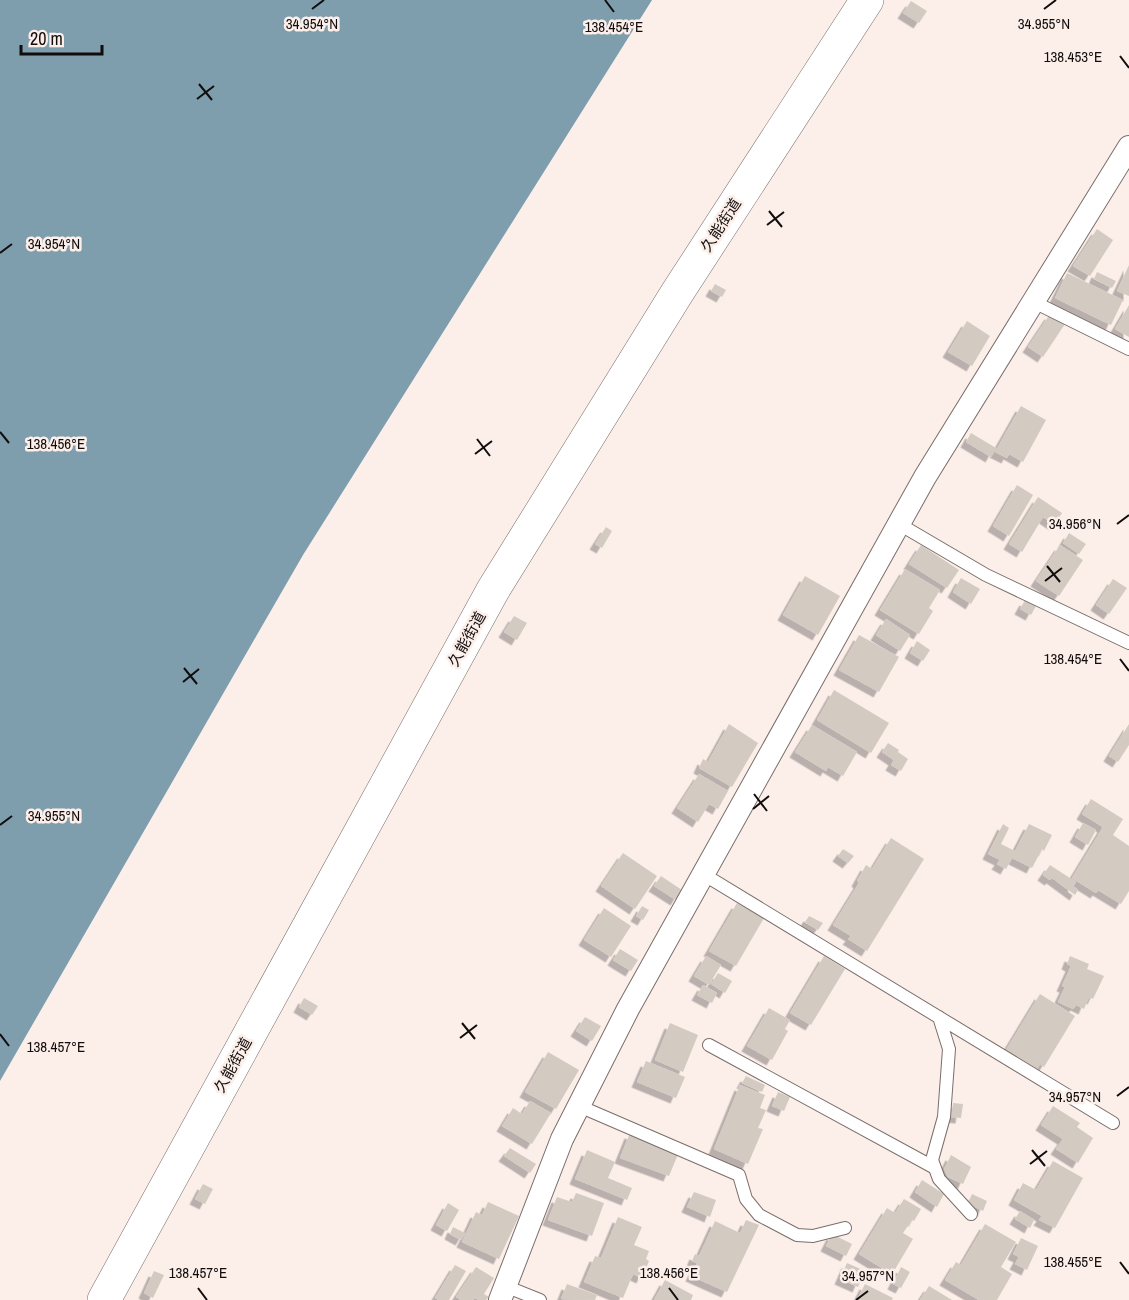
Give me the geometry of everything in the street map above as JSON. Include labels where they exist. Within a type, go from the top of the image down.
[{"type":"highway","name":"久能街道","points":[[104,1300],[493,590],[677,293],[867,0]]},
{"type":"street","points":[[502,1293],[562,1139],[628,1009],[925,477],[1129,147]]},
{"type":"lane","points":[[1034,302],[1129,349]]},
{"type":"lane","points":[[899,524],[986,575],[1129,643]]},
{"type":"lane","points":[[703,874],[1113,1123]]},
{"type":"lane","points":[[939,1017],[949,1049],[944,1117],[932,1160],[939,1179],[971,1214]]},
{"type":"lane","points":[[709,1045],[935,1168]]},
{"type":"lane","points":[[579,1106],[739,1175],[746,1198],[759,1215],[797,1235],[813,1236],[845,1228]]},
{"type":"lane","points":[[502,1293],[540,1300]]},
{"type":"water","points":[[0,0],[652,0],[303,555],[0,1081]]},
{"type":"building","points":[[911,1],[927,11],[919,23],[903,13]]},
{"type":"building","points":[[1097,229],[1113,240],[1090,276],[1073,266]]},
{"type":"building","points":[[1129,265],[1129,296],[1117,291]]},
{"type":"building","points":[[1097,272],[1116,281],[1112,288],[1094,279]]},
{"type":"building","points":[[1067,273],[1123,300],[1111,325],[1055,298]]},
{"type":"building","points":[[715,284],[726,290],[722,297],[711,291]]},
{"type":"building","points":[[1129,305],[1129,337],[1115,329]]},
{"type":"building","points":[[1050,314],[1065,324],[1043,357],[1028,347]]},
{"type":"building","points":[[967,321],[990,336],[972,366],[948,352]]},
{"type":"building","points":[[1021,406],[1046,420],[1023,462],[1009,454],[1007,458],[995,452]]},
{"type":"building","points":[[971,433],[996,448],[991,457],[966,442]]},
{"type":"building","points":[[1017,485],[1033,495],[1009,536],[993,526]]},
{"type":"building","points":[[1038,497],[1062,513],[1055,525],[1043,517],[1022,552],[1009,544]]},
{"type":"building","points":[[606,527],[612,531],[602,548],[595,544]]},
{"type":"building","points":[[1069,533],[1086,544],[1079,554],[1063,543]]},
{"type":"building","points":[[921,545],[959,570],[947,588],[909,564]]},
{"type":"building","points":[[1060,545],[1083,560],[1059,596],[1036,581]]},
{"type":"building","points":[[905,569],[940,590],[929,608],[933,611],[919,634],[880,610]]},
{"type":"building","points":[[805,576],[840,596],[818,635],[783,615]]},
{"type":"building","points":[[961,578],[980,589],[971,604],[953,592]]},
{"type":"building","points":[[1113,579],[1127,588],[1109,614],[1096,605]]},
{"type":"building","points":[[1025,600],[1036,606],[1031,615],[1020,609]]},
{"type":"building","points":[[514,616],[527,623],[517,640],[504,632]]},
{"type":"building","points":[[886,619],[910,635],[900,651],[876,635]]},
{"type":"building","points":[[859,635],[899,657],[879,692],[839,670]]},
{"type":"building","points":[[917,641],[930,650],[923,661],[910,653]]},
{"type":"building","points":[[834,690],[889,723],[871,753],[817,720]]},
{"type":"building","points":[[729,724],[758,743],[732,787],[699,768],[703,759],[708,762]]},
{"type":"building","points":[[1129,724],[1129,745],[1118,762],[1109,756]]},
{"type":"building","points":[[812,725],[857,752],[843,776],[828,767],[826,771],[795,752]]},
{"type":"building","points":[[888,743],[908,759],[901,771],[891,765],[894,760],[882,752]]},
{"type":"building","points":[[699,774],[728,791],[718,809],[709,804],[698,822],[677,808]]},
{"type":"building","points":[[1091,799],[1123,819],[1113,835],[1129,846],[1129,891],[1121,904],[1098,890],[1096,893],[1072,878],[1103,827],[1082,814]]},
{"type":"building","points":[[1083,823],[1096,830],[1088,845],[1075,837]]},
{"type":"building","points":[[1003,824],[1009,828],[1001,844],[1015,851],[1029,824],[1052,835],[1032,868],[1012,858],[1006,869],[997,864],[1000,860],[988,854]]},
{"type":"building","points":[[891,838],[924,859],[867,951],[848,939],[851,936],[833,925],[859,883],[857,881],[866,865],[872,869]]},
{"type":"building","points":[[843,849],[854,856],[848,863],[838,856]]},
{"type":"building","points":[[623,853],[657,876],[635,909],[601,886]]},
{"type":"building","points":[[1050,865],[1076,882],[1073,886],[1078,890],[1075,895],[1052,878],[1050,880],[1043,875]]},
{"type":"building","points":[[661,876],[682,890],[676,900],[654,886]]},
{"type":"building","points":[[737,903],[764,918],[736,966],[709,951]]},
{"type":"building","points":[[642,906],[649,910],[643,920],[636,916]]},
{"type":"building","points":[[604,908],[631,926],[611,957],[584,940]]},
{"type":"building","points":[[809,916],[823,923],[818,930],[805,922]]},
{"type":"building","points":[[620,949],[638,960],[631,971],[613,960]]},
{"type":"building","points":[[706,956],[721,965],[709,985],[694,976]]},
{"type":"building","points":[[824,956],[845,969],[811,1025],[790,1013]]},
{"type":"building","points":[[1070,956],[1089,964],[1087,969],[1104,976],[1093,999],[1089,997],[1084,1009],[1076,1005],[1073,1009],[1058,1002],[1071,966],[1067,964]]},
{"type":"building","points":[[718,973],[732,981],[725,993],[711,984]]},
{"type":"building","points":[[703,985],[717,993],[712,1003],[697,995]]},
{"type":"building","points":[[1040,994],[1075,1016],[1044,1067],[1040,1064],[1037,1069],[1006,1050]]},
{"type":"building","points":[[304,998],[318,1006],[312,1015],[299,1007]]},
{"type":"building","points":[[769,1008],[790,1020],[785,1029],[788,1031],[772,1060],[747,1046]]},
{"type":"building","points":[[585,1017],[601,1026],[592,1041],[576,1031]]},
{"type":"building","points":[[670,1023],[698,1035],[683,1072],[655,1060]]},
{"type":"building","points":[[548,1052],[579,1070],[556,1109],[525,1092]]},
{"type":"building","points":[[646,1061],[685,1077],[676,1098],[637,1082]]},
{"type":"building","points":[[746,1076],[765,1085],[762,1092],[742,1083]]},
{"type":"building","points":[[740,1085],[765,1095],[760,1108],[766,1110],[758,1128],[763,1129],[748,1164],[714,1149]]},
{"type":"building","points":[[778,1092],[790,1097],[784,1111],[772,1106]]},
{"type":"building","points":[[530,1101],[551,1113],[532,1144],[502,1126],[513,1108],[522,1114]]},
{"type":"building","points":[[953,1103],[963,1104],[961,1118],[951,1117]]},
{"type":"building","points":[[1053,1106],[1080,1123],[1077,1127],[1093,1138],[1078,1163],[1056,1149],[1063,1139],[1041,1125]]},
{"type":"building","points":[[630,1133],[679,1152],[669,1176],[620,1158]]},
{"type":"building","points":[[510,1148],[536,1164],[530,1173],[504,1156]]},
{"type":"building","points":[[587,1150],[615,1162],[608,1178],[632,1188],[627,1200],[575,1179]]},
{"type":"building","points":[[951,1155],[971,1167],[963,1184],[948,1177],[944,1169]]},
{"type":"building","points":[[1053,1161],[1083,1178],[1055,1228],[1039,1220],[1042,1216],[1014,1200],[1023,1183],[1036,1190]]},
{"type":"building","points":[[922,1180],[944,1194],[937,1207],[915,1192]]},
{"type":"building","points":[[203,1184],[213,1189],[205,1204],[195,1199]]},
{"type":"building","points":[[694,1192],[716,1200],[710,1217],[687,1207]]},
{"type":"building","points":[[576,1193],[604,1203],[592,1236],[548,1220],[557,1197],[572,1202]]},
{"type":"building","points":[[972,1194],[987,1201],[983,1211],[968,1203]]},
{"type":"building","points":[[904,1199],[921,1209],[903,1233],[913,1239],[894,1271],[887,1267],[885,1270],[859,1254],[887,1208],[895,1213]]},
{"type":"building","points":[[488,1202],[519,1216],[499,1259],[462,1242],[476,1212],[482,1215]]},
{"type":"building","points":[[448,1203],[459,1210],[447,1231],[436,1225]]},
{"type":"building","points":[[1020,1211],[1034,1220],[1030,1228],[1015,1219]]},
{"type":"building","points":[[618,1217],[642,1227],[634,1245],[649,1251],[646,1259],[649,1261],[642,1278],[633,1274],[623,1298],[584,1282],[595,1256],[601,1258]]},
{"type":"building","points":[[746,1220],[759,1225],[727,1292],[691,1276],[697,1263],[692,1261],[695,1254],[699,1256],[715,1221],[740,1233]]},
{"type":"building","points":[[985,1224],[1016,1242],[1001,1267],[1012,1274],[997,1300],[979,1300],[945,1280],[956,1262],[961,1265]]},
{"type":"building","points":[[453,1227],[465,1233],[461,1240],[450,1234]]},
{"type":"building","points":[[832,1234],[852,1244],[846,1256],[826,1246]]},
{"type":"building","points":[[1021,1238],[1038,1246],[1027,1270],[1015,1264],[1019,1257],[1013,1254]]},
{"type":"building","points":[[847,1263],[865,1271],[858,1287],[840,1279]]},
{"type":"building","points":[[455,1265],[466,1271],[449,1300],[435,1298]]},
{"type":"building","points":[[476,1267],[494,1278],[484,1294],[489,1297],[486,1300],[475,1298],[461,1300],[456,1297]]},
{"type":"building","points":[[901,1267],[910,1272],[901,1288],[893,1284]]},
{"type":"building","points":[[154,1271],[164,1275],[153,1298],[144,1293]]},
{"type":"building","points":[[665,1280],[693,1295],[691,1300],[654,1300]]},
{"type":"building","points":[[567,1284],[597,1295],[595,1300],[561,1299]]},
{"type":"building","points":[[865,1284],[893,1298],[892,1300],[857,1300]]},
{"type":"building","points":[[929,1286],[952,1300],[920,1300]]}]
